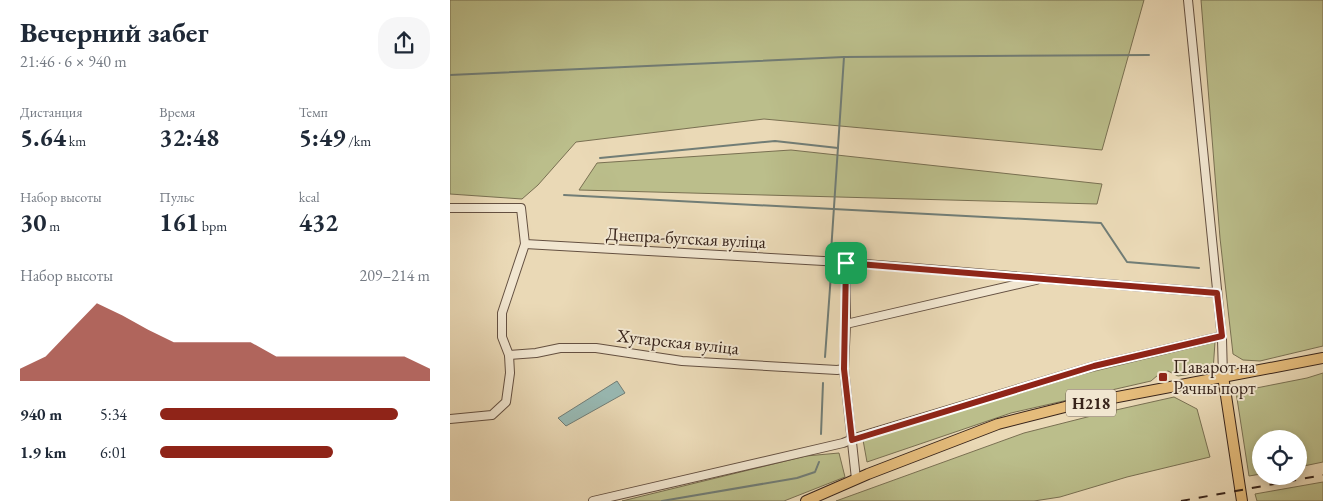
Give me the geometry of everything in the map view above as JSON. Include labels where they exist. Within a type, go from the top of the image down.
[{"type":"main road","name":"Н218","points":[[806,501],[856,479],[1018,418],[1065,407],[1323,358]]},
{"type":"main road","points":[[1223,376],[1242,501]]},
{"type":"street","points":[[1188,0],[1222,336],[1223,376]]},
{"type":"street","points":[[450,208],[521,208],[524,244],[502,313],[502,337],[509,355],[510,373],[506,402],[492,415],[450,419]]},
{"type":"street","name":"Днепра-бугская вуліца","points":[[524,244],[846,263],[1217,293]]},
{"type":"street","points":[[846,263],[844,369],[856,479]]},
{"type":"street","name":"Днепра-бугская вуліца","points":[[846,324],[1042,278]]},
{"type":"street","points":[[593,501],[843,444],[1094,366],[1222,336]]},
{"type":"street","name":"Хутарская вуліца","points":[[509,355],[536,353],[560,348],[596,348],[682,361],[844,369]]},
{"type":"green space","points":[[450,0],[1144,0],[1102,150],[764,119],[576,142],[538,185],[522,199],[450,194]]},
{"type":"green space","points":[[1201,0],[1323,0],[1323,346],[1260,361],[1243,360],[1233,354],[1220,238]]},
{"type":"green space","points":[[791,150],[1102,184],[1097,204],[579,190],[597,163]]},
{"type":"green space","points":[[1215,342],[1213,371],[1178,376],[1168,371],[1158,375],[1151,381],[1011,413],[867,462],[863,440],[1037,385]]},
{"type":"green space","points":[[1323,373],[1323,462],[1307,465],[1307,430],[1252,430],[1252,476],[1249,476],[1236,392]]},
{"type":"green space","points":[[1174,397],[1197,409],[1210,457],[1127,477],[1060,497],[1034,501],[836,501],[1024,433]]},
{"type":"green space","points":[[839,453],[845,477],[784,501],[622,501],[806,456]]},
{"type":"green space","points":[[1323,482],[1323,501],[1257,501],[1255,494],[1307,485]]},
{"type":"water","points":[[617,381],[625,393],[566,426],[558,418]]},
{"type":"waterway","points":[[450,75],[844,57],[1149,55]]},
{"type":"waterway","points":[[831,252],[844,57]]},
{"type":"waterway","points":[[600,158],[775,141],[838,148]]},
{"type":"waterway","points":[[564,195],[1101,223],[1127,262],[1199,268]]},
{"type":"waterway","points":[[825,357],[831,274]]},
{"type":"waterway","points":[[821,434],[823,383]]},
{"type":"waterway","points":[[662,501],[797,478],[815,472],[819,462]]},
{"type":"railway","points":[[1181,501],[1323,475]]},
{"type":"place","name":"Паварот на Рачны порт","points":[[1163,377]]},
{"type":"route","points":[[846,263],[1217,293],[1222,336],[1094,366],[852,440],[844,369],[846,263]]}]
